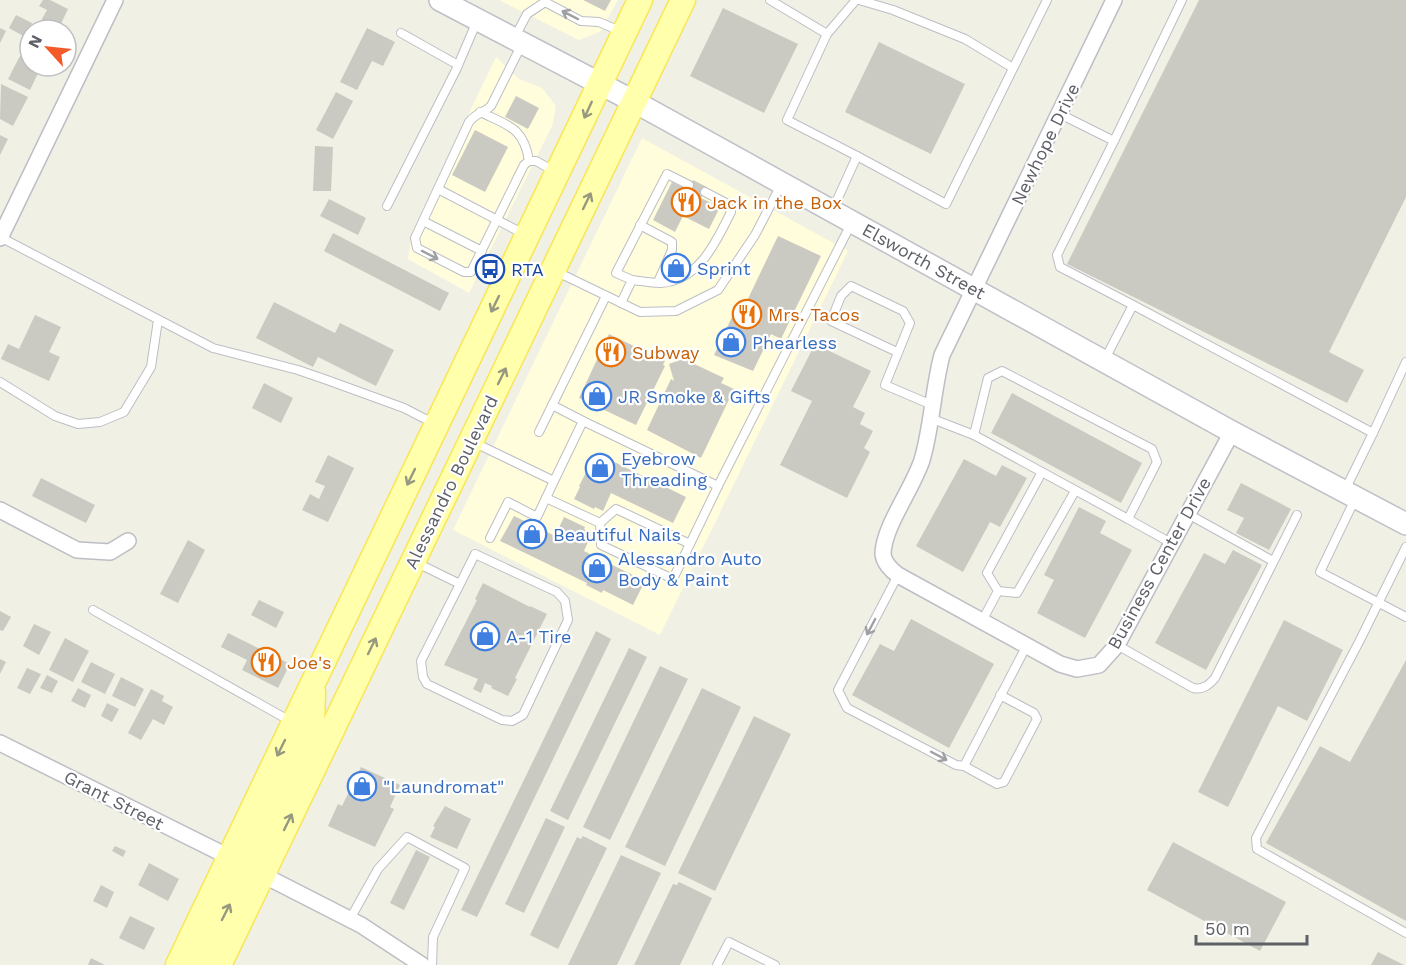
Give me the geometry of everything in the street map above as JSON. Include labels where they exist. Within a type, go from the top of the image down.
[{"type":"main road","name":"Alessandro Boulevard","points":[[178,965],[640,0]]},
{"type":"main road","name":"Alessandro Boulevard","points":[[219,965],[683,0]]},
{"type":"main road","points":[[437,424],[471,441]]},
{"type":"main road","points":[[263,875],[255,865],[254,845],[312,725],[314,681]]},
{"type":"main road","points":[[202,965],[204,955],[240,884],[239,869],[229,857]]},
{"type":"street","points":[[0,238],[115,0]]},
{"type":"street","name":"Elsworth Street","points":[[440,0],[471,13],[518,41],[853,221],[1232,432],[1406,524]]},
{"type":"street","name":"Newhope Drive","points":[[975,289],[1114,0]]},
{"type":"street","points":[[898,575],[892,571],[883,557],[884,541],[922,459],[934,384],[942,355],[975,289]]},
{"type":"street","name":"Business Center Drive","points":[[898,575],[1060,664],[1077,669],[1099,665],[1117,645],[1232,432]]},
{"type":"street","points":[[0,510],[77,550],[110,552],[128,541]]},
{"type":"street","name":"Grant Street","points":[[0,743],[229,857]]},
{"type":"street","points":[[263,875],[350,919],[422,965]]},
{"type":"lane","points":[[770,0],[827,34]]},
{"type":"lane","points":[[1013,68],[965,39],[893,10],[857,0],[827,34],[787,120],[946,204],[1047,0]]},
{"type":"lane","points":[[1182,0],[1057,255],[1060,267],[1373,433]]},
{"type":"lane","points":[[558,173],[536,161],[529,161],[524,165],[471,272],[464,272],[417,248],[415,238],[470,122],[480,112],[486,111],[491,106],[518,41],[526,14],[545,2],[581,21],[599,22],[624,33]]},
{"type":"lane","points":[[387,206],[458,65],[471,13]]},
{"type":"lane","points":[[401,33],[458,65]]},
{"type":"lane","points":[[480,112],[511,127],[523,137],[529,161]]},
{"type":"lane","points":[[1060,114],[1114,141]]},
{"type":"lane","points":[[833,210],[857,156]]},
{"type":"lane","points":[[689,185],[667,174],[616,273],[632,280],[658,282],[686,276],[705,260],[731,212],[726,203],[705,192]]},
{"type":"lane","points":[[554,271],[640,312],[676,311],[718,290],[755,235],[782,183]]},
{"type":"lane","points":[[438,189],[528,236]]},
{"type":"lane","points":[[423,221],[482,251]]},
{"type":"lane","points":[[600,523],[601,544],[673,579],[853,221]]},
{"type":"lane","points":[[640,225],[672,242],[672,250],[658,282]]},
{"type":"lane","points":[[0,238],[213,348],[298,370],[404,408],[437,424]]},
{"type":"lane","points":[[621,303],[632,280]]},
{"type":"lane","points":[[897,352],[831,321],[841,296],[851,286],[903,311],[910,323],[885,385],[1172,543]]},
{"type":"lane","points":[[539,432],[606,296]]},
{"type":"lane","points":[[1104,361],[1133,305]]},
{"type":"lane","points":[[0,382],[55,416],[78,424],[100,422],[124,412],[151,367],[158,320]]},
{"type":"lane","points":[[1406,362],[1373,433],[1320,572],[1406,617]]},
{"type":"lane","points":[[974,435],[988,378],[1002,371],[1152,449],[1157,462],[1128,519]]},
{"type":"lane","points":[[552,405],[718,486]]},
{"type":"lane","points":[[490,538],[508,502],[537,517],[583,421]]},
{"type":"lane","points":[[471,441],[554,481]]},
{"type":"lane","points":[[998,591],[987,573],[1042,472]]},
{"type":"lane","points":[[998,591],[1017,593],[1075,490]]},
{"type":"lane","points":[[546,498],[600,523]]},
{"type":"lane","points":[[600,523],[616,509],[690,544]]},
{"type":"lane","points":[[1188,514],[1273,561]]},
{"type":"lane","points":[[1117,645],[1193,688],[1199,690],[1209,685],[1215,678],[1297,515]]},
{"type":"lane","points":[[1406,547],[1256,838],[1257,849],[1406,933]]},
{"type":"lane","points":[[475,554],[557,592],[565,601],[568,620],[523,715],[512,721],[502,720],[427,684],[423,678],[421,661],[460,584],[475,554]]},
{"type":"lane","points":[[413,561],[460,584]]},
{"type":"lane","points":[[1397,566],[1406,572]]},
{"type":"lane","points":[[898,575],[838,690],[847,708],[997,784],[1004,782],[1037,719],[1034,713],[1000,695]]},
{"type":"lane","points":[[982,621],[998,591]]},
{"type":"lane","points":[[93,610],[293,722]]},
{"type":"lane","points":[[960,765],[1027,645]]},
{"type":"lane","points":[[350,919],[378,869],[407,837],[465,868],[433,937],[432,965]]},
{"type":"lane","points":[[717,965],[729,942],[775,965]]},
{"type":"shaded area","points":[[499,0],[618,0],[600,32],[579,40]]},
{"type":"shaded area","points":[[496,57],[519,79],[542,88],[556,106],[553,124],[469,293],[408,259],[412,232]]},
{"type":"shaded area","points":[[642,138],[848,251],[660,635],[453,530]]},
{"type":"building","points":[[43,0],[50,0],[68,9],[64,18],[43,18],[47,10],[39,6]]},
{"type":"building","points":[[583,0],[611,0],[605,11]]},
{"type":"building","points":[[1199,0],[1406,0],[1406,197],[1329,352],[1364,370],[1347,403],[1067,264]]},
{"type":"building","points":[[723,8],[798,44],[764,113],[690,76]]},
{"type":"building","points":[[16,15],[22,18],[18,18],[18,33],[9,28]]},
{"type":"building","points":[[0,28],[6,31],[0,43]]},
{"type":"building","points":[[367,28],[395,42],[383,66],[372,61],[357,90],[340,82]]},
{"type":"building","points":[[879,42],[965,84],[931,154],[845,112]]},
{"type":"building","points":[[18,60],[18,78],[36,78],[30,90],[8,79]]},
{"type":"building","points":[[1,84],[28,97],[13,126],[0,119]]},
{"type":"building","points":[[336,92],[353,101],[333,139],[316,130]]},
{"type":"building","points":[[516,96],[539,108],[528,129],[505,117]]},
{"type":"building","points":[[475,130],[508,147],[485,192],[452,175]]},
{"type":"building","points":[[0,135],[8,139],[0,155]]},
{"type":"building","points":[[315,146],[333,147],[331,191],[313,191]]},
{"type":"building","name":"Jack in the Box","points":[[693,180],[707,187],[701,198],[720,207],[709,229],[683,216],[675,232],[653,220],[672,182],[688,190]]},
{"type":"building","points":[[329,199],[366,218],[358,235],[320,216]]},
{"type":"building","points":[[333,233],[449,293],[440,311],[324,251]]},
{"type":"building","points":[[778,236],[821,256],[781,339],[771,334],[753,371],[714,355],[740,300],[746,303]]},
{"type":"building","points":[[274,302],[335,333],[340,323],[394,350],[376,386],[318,357],[313,367],[256,338]]},
{"type":"building","points":[[35,315],[61,327],[49,352],[60,357],[49,381],[1,359],[8,344],[19,349]]},
{"type":"building","points":[[609,334],[665,361],[663,365],[665,366],[636,425],[579,398]]},
{"type":"building","points":[[815,344],[871,371],[853,407],[865,413],[860,424],[873,431],[864,448],[870,452],[847,498],[780,465],[812,401],[791,391]]},
{"type":"building","points":[[688,357],[690,362],[724,378],[721,383],[734,389],[701,458],[647,430],[671,379],[674,381],[669,364]]},
{"type":"building","points":[[264,383],[293,398],[281,423],[252,408]]},
{"type":"building","points":[[1012,393],[1142,463],[1121,503],[991,433]]},
{"type":"building","points":[[596,453],[686,497],[673,523],[611,493],[603,511],[574,499]]},
{"type":"building","points":[[328,455],[354,468],[328,522],[302,510],[310,494],[319,499],[325,486],[315,482]]},
{"type":"building","points":[[964,459],[996,476],[1002,465],[1027,478],[1000,527],[990,522],[963,572],[916,546]]},
{"type":"building","points":[[41,478],[95,505],[86,523],[32,496]]},
{"type":"building","points":[[1241,483],[1291,509],[1269,550],[1236,533],[1244,518],[1227,510]]},
{"type":"building","points":[[1079,507],[1106,521],[1100,533],[1132,550],[1085,638],[1037,613],[1054,580],[1044,575]]},
{"type":"building","points":[[514,516],[555,536],[564,517],[585,527],[584,529],[592,533],[584,551],[645,581],[633,605],[603,590],[602,593],[586,585],[587,583],[500,541]]},
{"type":"building","points":[[188,540],[205,550],[178,603],[160,594]]},
{"type":"building","points":[[1233,550],[1262,565],[1206,670],[1155,643],[1204,553],[1225,564]]},
{"type":"building","points":[[483,583],[547,614],[508,696],[485,683],[481,693],[473,689],[478,679],[444,665],[477,600],[475,599]]},
{"type":"building","points":[[259,600],[284,612],[276,628],[251,615]]},
{"type":"building","points":[[0,611],[11,617],[3,631],[0,630]]},
{"type":"building","points":[[911,619],[994,664],[949,748],[852,695],[880,644],[894,651]]},
{"type":"building","points":[[1284,620],[1343,650],[1307,721],[1278,706],[1228,807],[1198,792]]},
{"type":"building","points":[[34,624],[51,632],[39,655],[23,646]]},
{"type":"building","points":[[596,631],[611,639],[477,917],[461,910]]},
{"type":"building","name":"Joe's","points":[[228,633],[290,664],[278,688],[242,670],[247,660],[221,647]]},
{"type":"building","points":[[65,638],[89,651],[73,682],[49,670]]},
{"type":"building","points":[[629,648],[647,657],[568,820],[550,811]]},
{"type":"building","points":[[0,659],[6,662],[0,674]]},
{"type":"building","points":[[1406,660],[1406,921],[1266,843],[1320,746],[1350,762]]},
{"type":"building","points":[[91,662],[115,674],[105,694],[81,682]]},
{"type":"building","points":[[660,666],[688,679],[610,840],[583,827]]},
{"type":"building","points":[[27,668],[41,674],[30,694],[17,688]]},
{"type":"building","points":[[47,675],[58,681],[52,693],[40,688]]},
{"type":"building","points":[[121,677],[144,689],[135,707],[112,696]]},
{"type":"building","points":[[78,688],[91,695],[85,708],[71,701]]},
{"type":"building","points":[[702,688],[741,707],[665,866],[625,847]]},
{"type":"building","points":[[151,689],[164,696],[162,701],[173,707],[164,725],[153,719],[141,740],[128,733]]},
{"type":"building","points":[[107,703],[119,709],[112,722],[101,716]]},
{"type":"building","points":[[754,716],[791,734],[715,891],[678,873]]},
{"type":"building","points":[[361,767],[400,785],[390,807],[394,809],[375,847],[328,826],[338,804],[342,806]]},
{"type":"building","points":[[445,806],[471,819],[457,849],[430,837],[435,827],[433,826]]},
{"type":"building","points":[[546,818],[565,827],[524,913],[505,904]]},
{"type":"building","points":[[583,836],[607,848],[558,949],[530,935],[577,837],[581,839]]},
{"type":"building","points":[[1173,842],[1286,902],[1260,951],[1147,890]]},
{"type":"building","points":[[115,846],[126,851],[123,857],[112,851]]},
{"type":"building","points":[[416,850],[430,857],[404,910],[390,903]]},
{"type":"building","points":[[621,855],[661,873],[617,965],[568,965]]},
{"type":"building","points":[[149,863],[179,879],[168,901],[138,885]]},
{"type":"building","points":[[679,882],[712,898],[680,965],[634,965],[673,884],[677,885]]},
{"type":"building","points":[[101,885],[114,892],[107,908],[93,901]]},
{"type":"building","points":[[130,916],[155,928],[144,950],[119,938]]},
{"type":"building","points":[[1378,952],[1404,965],[1371,965]]},
{"type":"building","points":[[91,958],[105,965],[88,965]]},
{"type":"place","name":"Jack in the Box","points":[[686,202]]},
{"type":"place","name":"Sprint","points":[[676,268]]},
{"type":"place","name":"RTA","points":[[490,269]]},
{"type":"place","name":"Mrs. Tacos","points":[[747,314]]},
{"type":"place","name":"Phearless","points":[[731,342]]},
{"type":"place","name":"Subway","points":[[611,352]]},
{"type":"place","name":"JR Smoke & Gifts","points":[[597,396]]},
{"type":"place","name":"Eyebrow Threading","points":[[600,468]]},
{"type":"place","name":"Beautiful Nails","points":[[532,534]]},
{"type":"place","name":"Alessandro Auto Body & Paint","points":[[597,568]]},
{"type":"place","name":"A-1 Tire","points":[[485,636]]},
{"type":"place","name":"Joe's","points":[[266,662]]},
{"type":"place","name":"\"Laundromat\"","points":[[362,786]]}]
